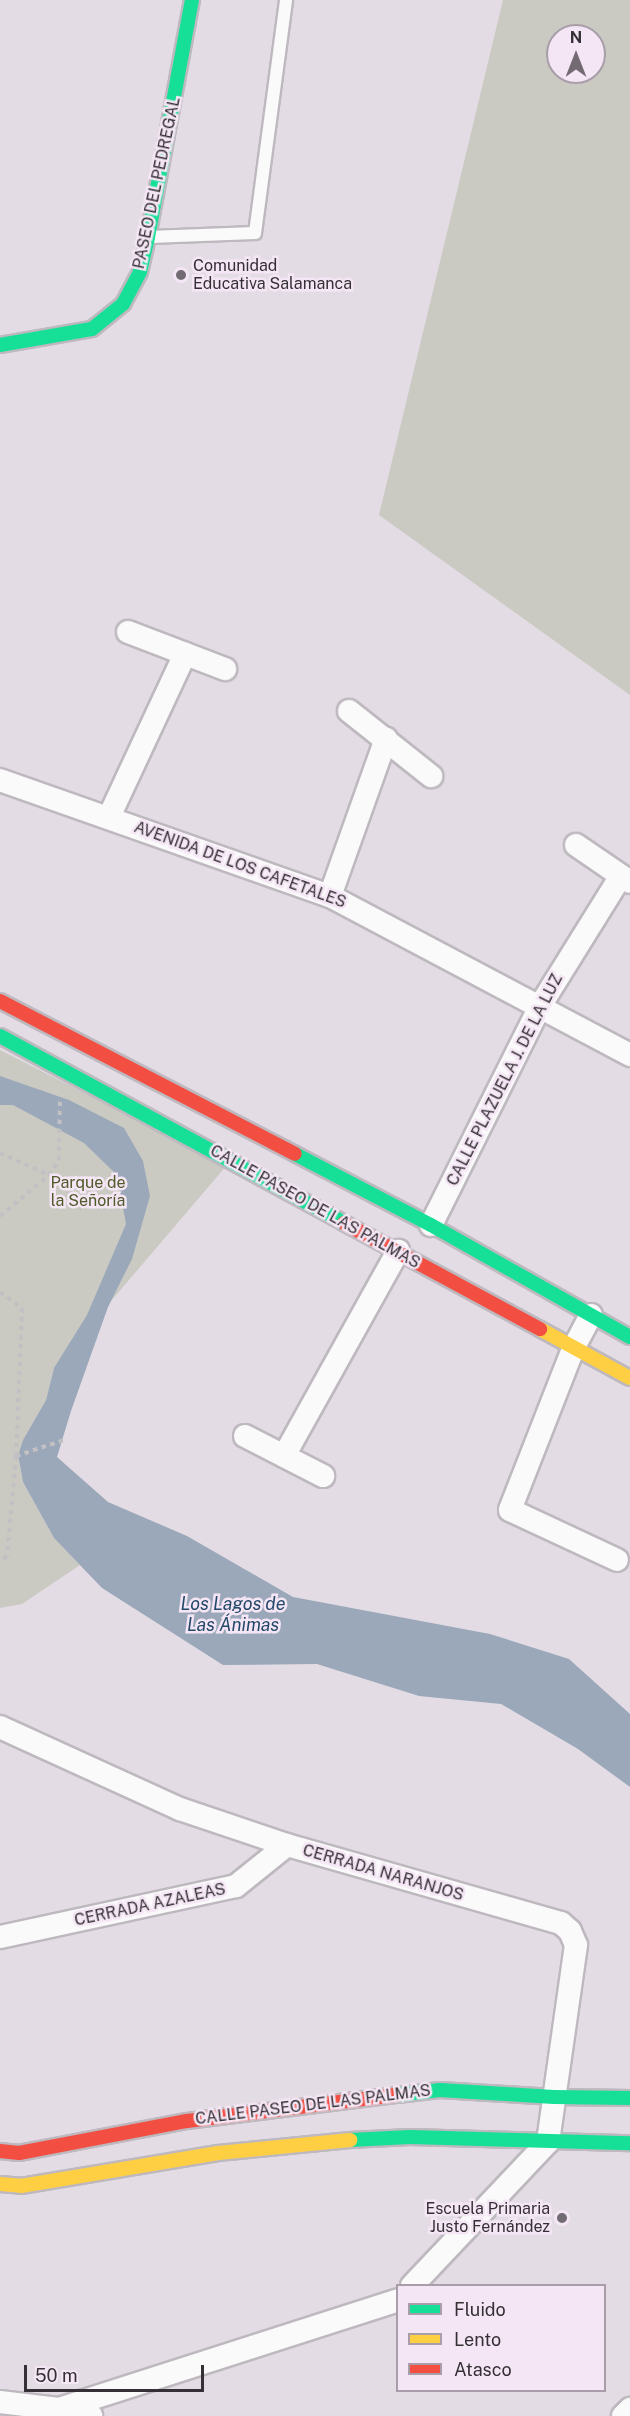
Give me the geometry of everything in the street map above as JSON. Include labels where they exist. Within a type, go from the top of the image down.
[{"type":"street","name":"PASEO DEL PEDREGAL","points":[[0,345],[92,329],[123,303],[140,272],[148,237],[186,4]]},
{"type":"street","points":[[128,632],[225,669]]},
{"type":"street","points":[[110,817],[185,654]]},
{"type":"street","points":[[350,711],[431,776]]},
{"type":"street","points":[[330,896],[387,739]]},
{"type":"street","name":"AVENIDA DE LOS CAFETALES","points":[[0,780],[330,896],[630,1055]]},
{"type":"street","points":[[576,845],[626,879]]},
{"type":"street","name":"CALLE PLAZUELA J. DE LA LUZ","points":[[431,1225],[540,1006],[626,879]]},
{"type":"street","name":"CALLE PASEO DE LAS PALMAS","points":[[0,1001],[431,1225],[630,1337]]},
{"type":"street","name":"CALLE PASEO DE LAS PALMAS","points":[[0,1036],[335,1206],[398,1251],[573,1349],[630,1378]]},
{"type":"street","points":[[335,1206],[348,1183]]},
{"type":"street","points":[[284,1456],[398,1251]]},
{"type":"street","points":[[591,1315],[573,1349],[510,1510],[617,1560]]},
{"type":"street","points":[[245,1436],[323,1476]]},
{"type":"street","name":"CERRADA NARANJOS","points":[[0,1727],[180,1809],[287,1845],[561,1923],[570,1931],[576,1945],[548,2142]]},
{"type":"street","name":"CERRADA AZALEAS","points":[[0,1937],[236,1886],[287,1845]]},
{"type":"street","name":"CALLE PASEO DE LAS PALMAS","points":[[0,2151],[20,2153],[187,2121],[440,2090],[554,2097],[630,2098]]},
{"type":"street","points":[[0,2184],[21,2186],[218,2153],[304,2142],[410,2137],[630,2143]]},
{"type":"street","points":[[414,2284],[548,2142]]},
{"type":"street","points":[[59,2409],[396,2301]]},
{"type":"street","points":[[0,2402],[59,2409],[91,2416]]},
{"type":"street","points":[[623,2416],[630,2409]]},
{"type":"lane","points":[[148,237],[255,233],[286,0]]},
{"type":"path","points":[[0,1216],[49,1175],[59,1160],[60,1091]]},
{"type":"path","points":[[0,1153],[49,1175]]},
{"type":"path","points":[[0,1292],[22,1308],[16,1456],[7,1557],[0,1560]]},
{"type":"path","points":[[16,1456],[64,1440]]},
{"type":"green space","points":[[503,0],[630,0],[630,695],[379,515]]},
{"type":"green space","name":"Parque de la Señoría","points":[[0,1050],[227,1165],[54,1368],[46,1400],[23,1440],[18,1455],[23,1482],[54,1538],[80,1565],[22,1604],[0,1608]]},
{"type":"water","name":"Los Lagos de Las Ánimas","points":[[0,1076],[69,1100],[124,1128],[143,1161],[150,1196],[132,1259],[108,1307],[57,1457],[108,1502],[187,1536],[293,1597],[490,1634],[569,1659],[630,1714],[630,1787],[578,1749],[501,1704],[419,1696],[317,1664],[223,1665],[102,1588],[54,1538],[23,1482],[18,1455],[23,1440],[46,1400],[54,1368],[87,1315],[126,1224],[117,1175],[84,1143],[13,1105],[0,1105]]},
{"type":"traffic: fast","points":[[0,345],[92,329],[123,304],[140,272],[148,237],[192,0]]},
{"type":"traffic: fast","points":[[0,1036],[344,1223]]},
{"type":"traffic: fast","points":[[295,1154],[431,1225],[630,1337]]},
{"type":"traffic: fast","points":[[397,2095],[440,2090],[554,2097],[630,2098]]},
{"type":"traffic: fast","points":[[350,2140],[410,2137],[630,2143]]},
{"type":"traffic: slow","points":[[540,1329],[630,1378]]},
{"type":"traffic: slow","points":[[0,2184],[21,2186],[218,2153],[350,2140]]},
{"type":"traffic: jam","points":[[0,1001],[295,1154]]},
{"type":"traffic: jam","points":[[344,1223],[540,1329]]},
{"type":"traffic: jam","points":[[0,2151],[19,2153],[187,2121],[397,2095]]},
{"type":"place","name":"Comunidad Educativa Salamanca","points":[[181,275]]},
{"type":"place","name":"Escuela Primaria Justo Fernández","points":[[562,2218]]}]
